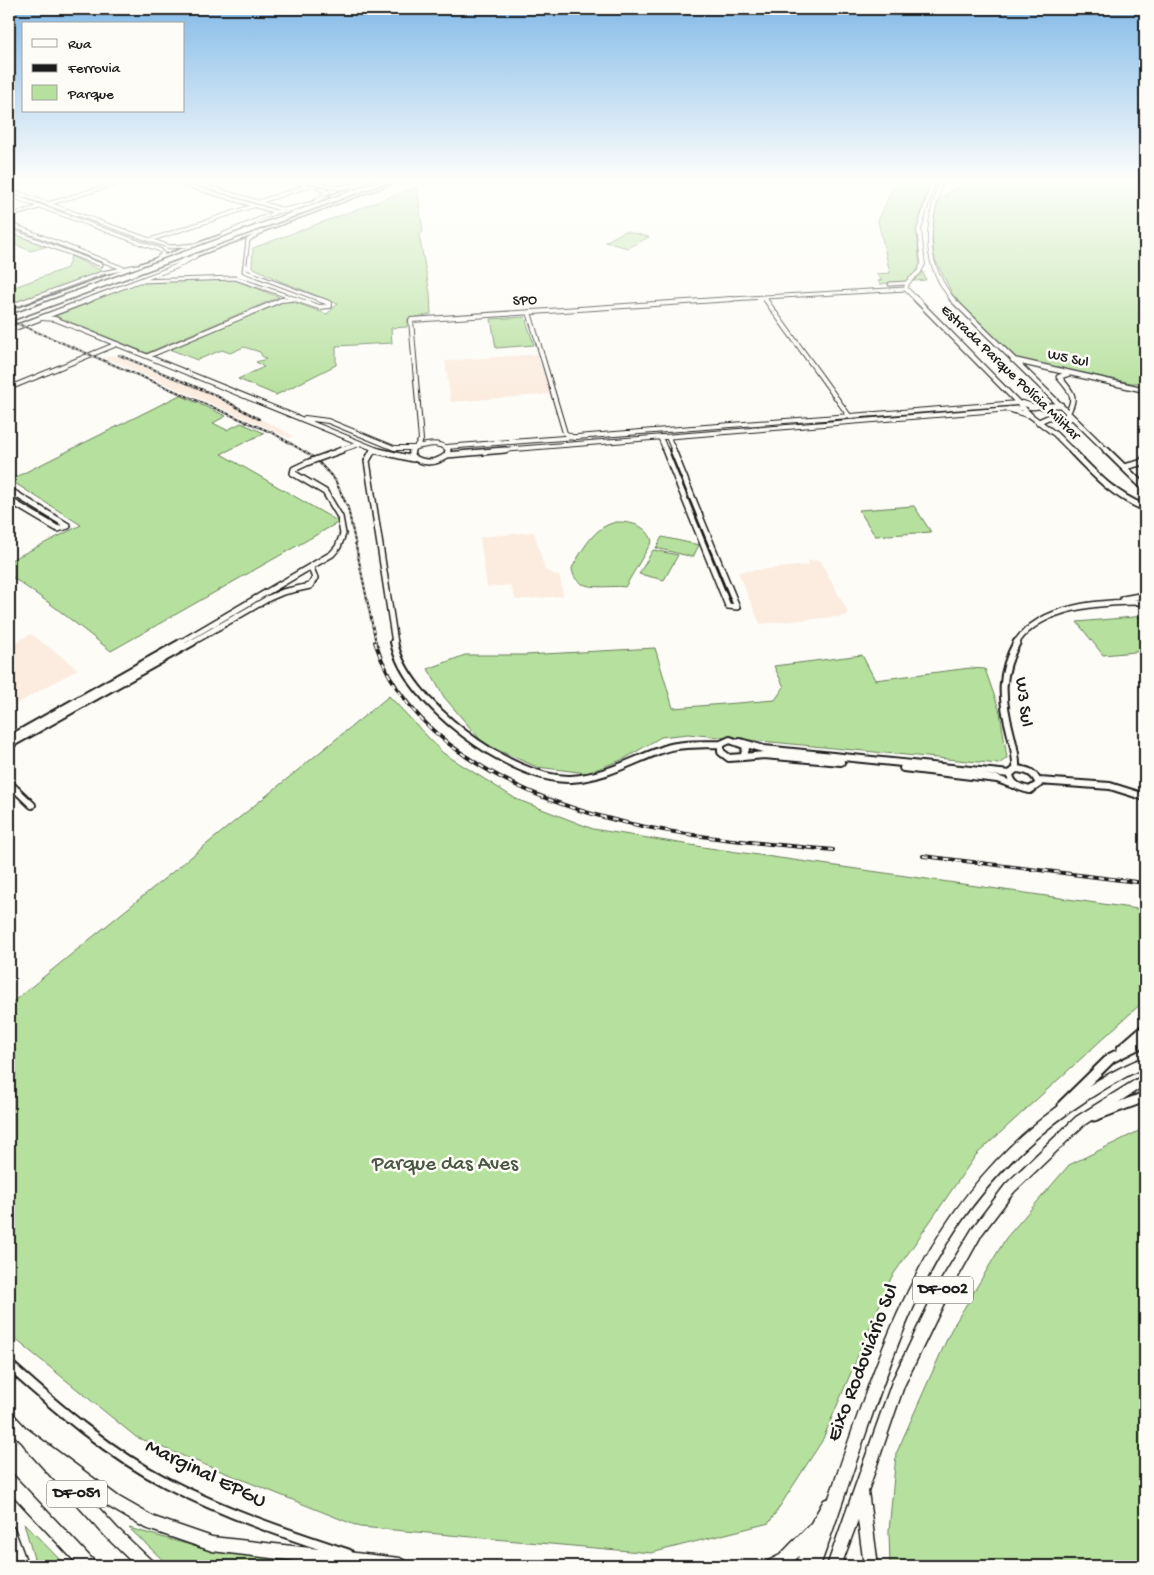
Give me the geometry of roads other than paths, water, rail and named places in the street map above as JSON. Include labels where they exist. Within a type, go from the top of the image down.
[{"type":"highway","points":[[9,313],[172,254]]},
{"type":"highway","points":[[9,325],[202,254]]},
{"type":"highway","points":[[33,304],[30,307],[32,310],[47,310]]},
{"type":"highway","name":"Eixo Rodoviário Sul","points":[[814,1566],[841,1483],[886,1357],[924,1272],[959,1215],[1014,1149],[1049,1118],[1102,1083],[1145,1062]]},
{"type":"highway","name":"DF-002","points":[[836,1563],[898,1384],[942,1292],[978,1230],[1010,1188],[1080,1121],[1145,1079]]},
{"type":"highway","name":"DF-051","points":[[9,1420],[112,1533],[147,1566]]},
{"type":"highway","points":[[20,1432],[114,1502],[150,1523],[212,1544],[400,1566]]},
{"type":"highway","name":"DF-051","points":[[9,1481],[89,1566]]},
{"type":"highway","points":[[803,1566],[817,1527],[841,1483]]},
{"type":"highway","points":[[861,1493],[871,1566]]},
{"type":"highway","points":[[774,1566],[785,1560],[817,1527]]},
{"type":"highway","points":[[9,1532],[21,1566]]},
{"type":"main road","points":[[906,289],[907,283],[919,272],[923,264],[920,254]]},
{"type":"main road","name":"Estrada Parque Polícia Militar","points":[[929,254],[936,275],[945,291],[960,309],[1145,488]]},
{"type":"main road","points":[[9,330],[42,318],[54,316],[175,267],[195,256]]},
{"type":"main road","name":"Estrada Parque Polícia Militar","points":[[906,289],[1031,416],[1055,434],[1116,494],[1145,508]]},
{"type":"main road","name":"W5 Sul","points":[[1013,360],[1145,390]]},
{"type":"main road","points":[[1027,374],[1026,367],[1033,364]]},
{"type":"main road","points":[[988,371],[1024,404],[1035,407]]},
{"type":"main road","points":[[1067,414],[1073,404],[1073,395],[1059,377],[1073,373]]},
{"type":"main road","name":"W5 Sul","points":[[1118,383],[1145,386]]},
{"type":"main road","points":[[1023,408],[1073,404]]},
{"type":"main road","points":[[1008,409],[1031,416]]},
{"type":"main road","points":[[1038,422],[1042,419],[1056,416],[1072,418]]},
{"type":"main road","points":[[1049,1118],[1145,1029]]},
{"type":"main road","points":[[1112,1058],[1145,1041]]},
{"type":"main road","points":[[1080,1121],[1145,1097]]},
{"type":"street","points":[[72,254],[105,266],[110,264]]},
{"type":"street","points":[[83,254],[123,269]]},
{"type":"street","points":[[157,259],[162,254]]},
{"type":"street","points":[[140,281],[236,278],[282,297],[292,298],[322,308],[331,304],[244,271],[246,254]]},
{"type":"street","points":[[9,307],[102,273],[108,270],[105,266]]},
{"type":"street","points":[[102,273],[137,266]]},
{"type":"street","points":[[897,288],[903,286],[900,283]]},
{"type":"street","points":[[885,284],[907,283]]},
{"type":"street","name":"SPO","points":[[421,440],[410,321],[764,297],[880,287],[906,289]]},
{"type":"street","points":[[148,356],[296,291]]},
{"type":"street","points":[[764,297],[850,416]]},
{"type":"street","points":[[529,312],[565,433],[575,438]]},
{"type":"street","points":[[54,316],[117,344],[299,417],[373,450],[431,462],[447,455],[1023,408]]},
{"type":"street","points":[[9,388],[117,344]]},
{"type":"street","points":[[299,417],[334,423],[394,448],[415,447],[427,443],[438,443],[446,447],[1018,403]]},
{"type":"street","points":[[918,411],[923,413],[923,416]]},
{"type":"street","points":[[878,414],[883,420]]},
{"type":"street","points":[[800,420],[797,423],[802,426]]},
{"type":"street","points":[[324,429],[334,423]]},
{"type":"street","points":[[706,428],[711,430],[709,433]]},
{"type":"street","points":[[649,432],[647,435],[651,438]]},
{"type":"street","points":[[561,439],[565,433]]},
{"type":"street","points":[[660,437],[729,608],[737,607],[668,437]]},
{"type":"street","points":[[413,459],[410,454],[421,440],[427,443]]},
{"type":"street","points":[[526,442],[527,448]]},
{"type":"street","points":[[9,739],[300,575],[335,551],[340,543],[343,530],[340,517],[326,492],[293,473],[294,469],[309,462],[360,444]]},
{"type":"street","points":[[446,447],[447,455]]},
{"type":"street","points":[[373,450],[367,461],[395,645],[414,684],[456,728],[471,740],[518,767],[557,778],[589,777],[624,768],[665,749],[690,745],[722,744],[730,740],[764,749],[1010,774],[1016,769],[1027,770],[1035,775],[1039,781]]},
{"type":"street","points":[[667,455],[674,453]]},
{"type":"street","points":[[1122,465],[1137,463],[1145,458]]},
{"type":"street","points":[[677,480],[684,480]]},
{"type":"street","points":[[9,490],[68,526],[58,529],[9,500]]},
{"type":"street","points":[[691,514],[698,513]]},
{"type":"street","points":[[706,551],[713,550]]},
{"type":"street","points":[[9,745],[76,710],[269,598],[314,583],[314,575],[310,568]]},
{"type":"street","points":[[300,575],[314,575]]},
{"type":"street","points":[[290,580],[291,586],[296,588]]},
{"type":"street","name":"W3 Sul","points":[[1016,769],[1018,759],[1003,697],[1003,676],[1008,651],[1033,625],[1041,620],[1071,610],[1145,595]]},
{"type":"street","points":[[725,599],[734,599]]},
{"type":"street","name":"W3 Sul","points":[[1116,602],[1145,602]]},
{"type":"street","points":[[740,742],[746,749],[743,757]]},
{"type":"street","points":[[721,752],[722,744]]},
{"type":"street","points":[[705,746],[721,752],[729,758],[764,755],[868,764],[997,779],[1030,790],[1037,787],[1039,781]]},
{"type":"street","name":"W3 Sul","points":[[1018,759],[1027,770]]},
{"type":"street","points":[[1010,774],[1015,785]]},
{"type":"street","points":[[1039,781],[1110,786],[1145,797]]},
{"type":"street","points":[[9,783],[32,805]]},
{"type":"street","name":"Marginal EPGU","points":[[9,1365],[47,1400],[101,1441],[167,1482],[256,1522],[380,1564]]},
{"type":"railway","points":[[9,320],[273,433],[315,458],[335,480],[348,508],[376,643]]},
{"type":"railway","points":[[119,355],[213,394],[259,419]]},
{"type":"railway","points":[[375,642],[390,677],[400,693],[423,721],[437,734],[467,757],[509,781],[552,801],[597,815],[690,835],[833,850]]},
{"type":"railway","points":[[923,856],[1145,883]]},
{"type":"park label","name":"Parque das Aves","points":[[445,1165]]}]
